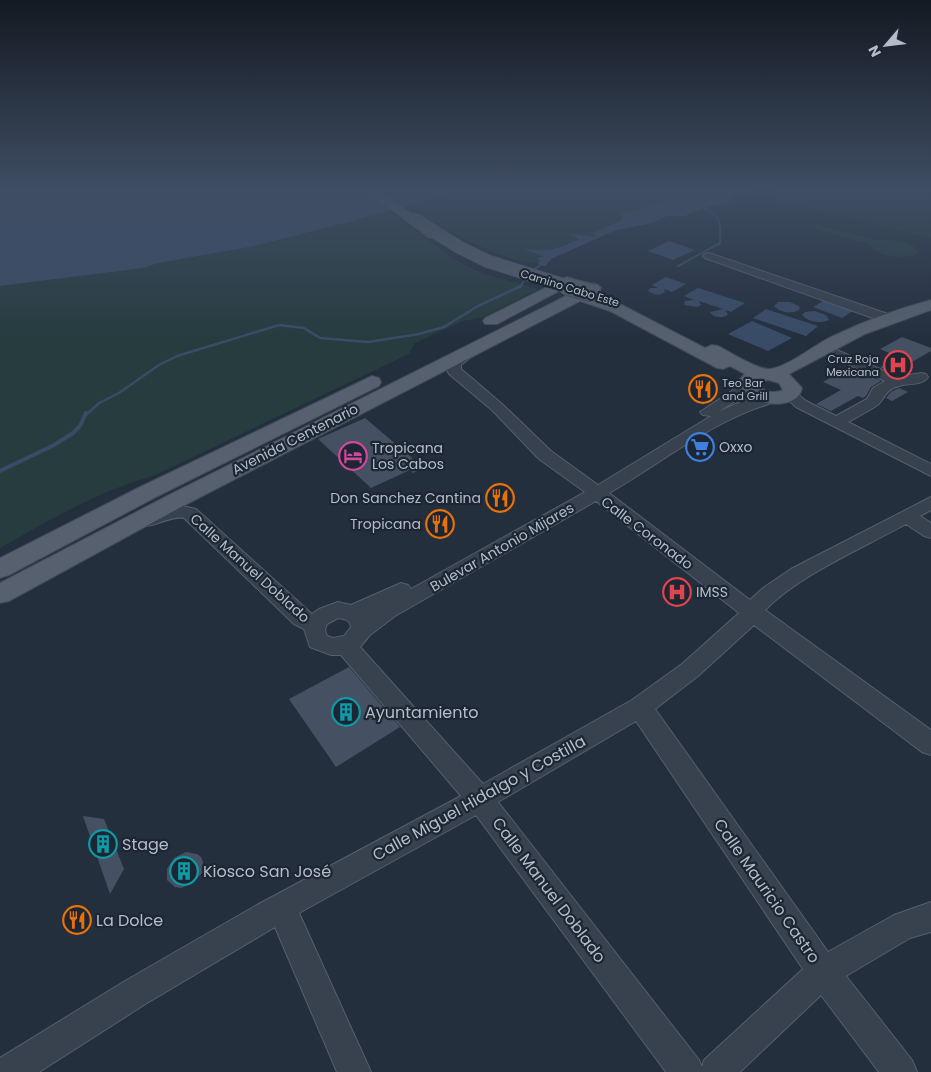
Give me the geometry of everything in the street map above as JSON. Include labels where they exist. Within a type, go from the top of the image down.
[{"type":"main road","points":[[439,238],[462,255],[494,269],[568,286],[728,362]]},
{"type":"main road","name":"Camino Cabo Este","points":[[444,238],[510,270],[568,286],[631,309],[728,362],[782,378],[785,393],[756,393],[728,362]]},
{"type":"main road","name":"Avenida Centenario","points":[[0,594],[174,501],[481,344],[568,286]]},
{"type":"main road","name":"Avenida Centenario","points":[[0,568],[148,492],[568,286]]},
{"type":"main road","name":"Bulevar Antonio Mijares","points":[[785,393],[802,374],[841,347],[889,319],[931,305]]},
{"type":"main road","name":"Bulevar Antonio Mijares","points":[[747,382],[754,376],[786,370],[841,347],[931,314]]},
{"type":"street","points":[[709,256],[889,319]]},
{"type":"street","name":"Calle Coronado","points":[[481,344],[456,362],[452,367],[454,371],[497,407],[544,455],[571,473],[753,613],[931,744]]},
{"type":"street","points":[[841,347],[896,380]]},
{"type":"street","points":[[837,422],[873,402],[878,390],[896,380],[921,377]]},
{"type":"street","name":"Bulevar Antonio Mijares","points":[[591,490],[737,394],[747,382]]},
{"type":"street","points":[[785,393],[931,471]]},
{"type":"street","name":"Bulevar Antonio Mijares","points":[[354,629],[388,611],[591,490],[720,418],[759,401],[785,393]]},
{"type":"street","name":"Calle Miguel Hidalgo y Costilla","points":[[9,1072],[136,992],[640,707],[690,670],[753,613],[756,606],[770,593],[798,574],[931,503]]},
{"type":"street","name":"Calle Manuel Doblado","points":[[128,527],[178,511],[190,513],[300,618],[315,625]]},
{"type":"street","points":[[907,516],[931,532]]},
{"type":"street","points":[[346,611],[354,629],[334,648],[323,645],[316,638],[315,625],[324,615],[330,612],[346,611]]},
{"type":"street","name":"Calle Manuel Doblado","points":[[354,629],[687,1072]]},
{"type":"street","name":"Calle Mauricio Castro","points":[[640,707],[823,972],[900,1072]]},
{"type":"street","points":[[282,908],[354,1072]]},
{"type":"street","points":[[716,1072],[823,972],[904,925],[931,917]]},
{"type":"green space","points":[[284,238],[426,238],[454,259],[481,273],[538,289],[481,318],[463,321],[415,343],[409,354],[153,476],[94,498],[0,548],[0,286],[144,268],[158,263],[255,246]]},
{"type":"green space","points":[[464,238],[579,239],[551,249],[525,249],[545,256],[537,258],[540,261],[538,264],[507,257]]},
{"type":"green space","points":[[847,238],[886,239],[902,242],[915,247],[918,253],[906,257],[885,255],[869,244]]},
{"type":"water","points":[[0,238],[286,238],[255,246],[158,263],[144,268],[0,286]]},
{"type":"water","points":[[576,238],[598,238],[551,259],[545,266],[538,264],[540,261],[537,258],[544,256],[523,249],[551,249],[579,240]]},
{"type":"water","points":[[669,241],[695,250],[673,260],[648,251]]},
{"type":"water","points":[[666,277],[686,284],[672,292],[664,289],[665,292],[661,294],[654,294],[648,291],[650,288],[658,288],[652,285]]},
{"type":"water","points":[[698,288],[745,303],[731,312],[725,310],[728,314],[726,316],[716,317],[710,312],[723,309],[699,301],[701,305],[697,307],[684,305],[685,301],[694,300],[684,296]]},
{"type":"water","points":[[825,300],[854,310],[842,318],[813,307]]},
{"type":"water","points":[[778,302],[790,302],[799,306],[800,309],[790,313],[783,312],[774,306]]},
{"type":"water","points":[[766,309],[818,326],[806,336],[753,318]]},
{"type":"water","points":[[815,311],[826,315],[829,320],[814,322],[802,315],[805,312]]},
{"type":"water","points":[[752,321],[792,338],[768,351],[728,334]]},
{"type":"building","points":[[902,337],[931,348],[931,351],[910,363],[913,364],[910,366],[914,367],[898,375],[880,367],[892,361],[889,360],[896,356],[880,349]]},
{"type":"building","points":[[851,367],[881,381],[871,387],[863,398],[858,396],[831,411],[816,404],[841,390],[823,382]]},
{"type":"building","points":[[899,388],[908,392],[892,401],[886,398],[891,392]]},
{"type":"building","name":"Tropicana Los Cabos","points":[[365,418],[424,468],[413,473],[410,470],[371,488],[318,439]]},
{"type":"building","name":"Ayuntamiento","points":[[349,667],[400,727],[336,767],[289,699]]},
{"type":"building","name":"Stage","points":[[83,816],[104,819],[124,869],[110,894]]},
{"type":"building","name":"Kiosco San José","points":[[186,852],[197,854],[201,857],[203,862],[202,873],[193,883],[181,888],[175,887],[167,880],[167,869],[174,858]]},
{"type":"waterway","points":[[678,266],[720,243],[720,238]]},
{"type":"waterway","points":[[531,271],[544,263]]},
{"type":"waterway","points":[[520,286],[527,276]]},
{"type":"waterway","points":[[86,415],[99,403],[119,393],[159,365],[177,356],[279,325],[304,328],[320,338],[368,342],[419,334],[444,327],[478,306],[520,286]]},
{"type":"waterway","points":[[0,471],[54,445],[73,433],[80,426],[86,413]]},
{"type":"place","name":"Cruz Roja Mexicana","points":[[898,365]]},
{"type":"place","name":"Teo Bar and Grill","points":[[703,389]]},
{"type":"place","name":"Oxxo","points":[[700,447]]},
{"type":"place","name":"Tropicana Los Cabos","points":[[353,456]]},
{"type":"place","name":"Don Sanchez Cantina","points":[[500,498]]},
{"type":"place","name":"Tropicana","points":[[440,524]]},
{"type":"place","name":"IMSS","points":[[677,592]]},
{"type":"place","name":"Ayuntamiento","points":[[346,712]]},
{"type":"place","name":"Stage","points":[[103,844]]},
{"type":"place","name":"Kiosco San José","points":[[184,871]]},
{"type":"place","name":"La Dolce","points":[[77,920]]}]
